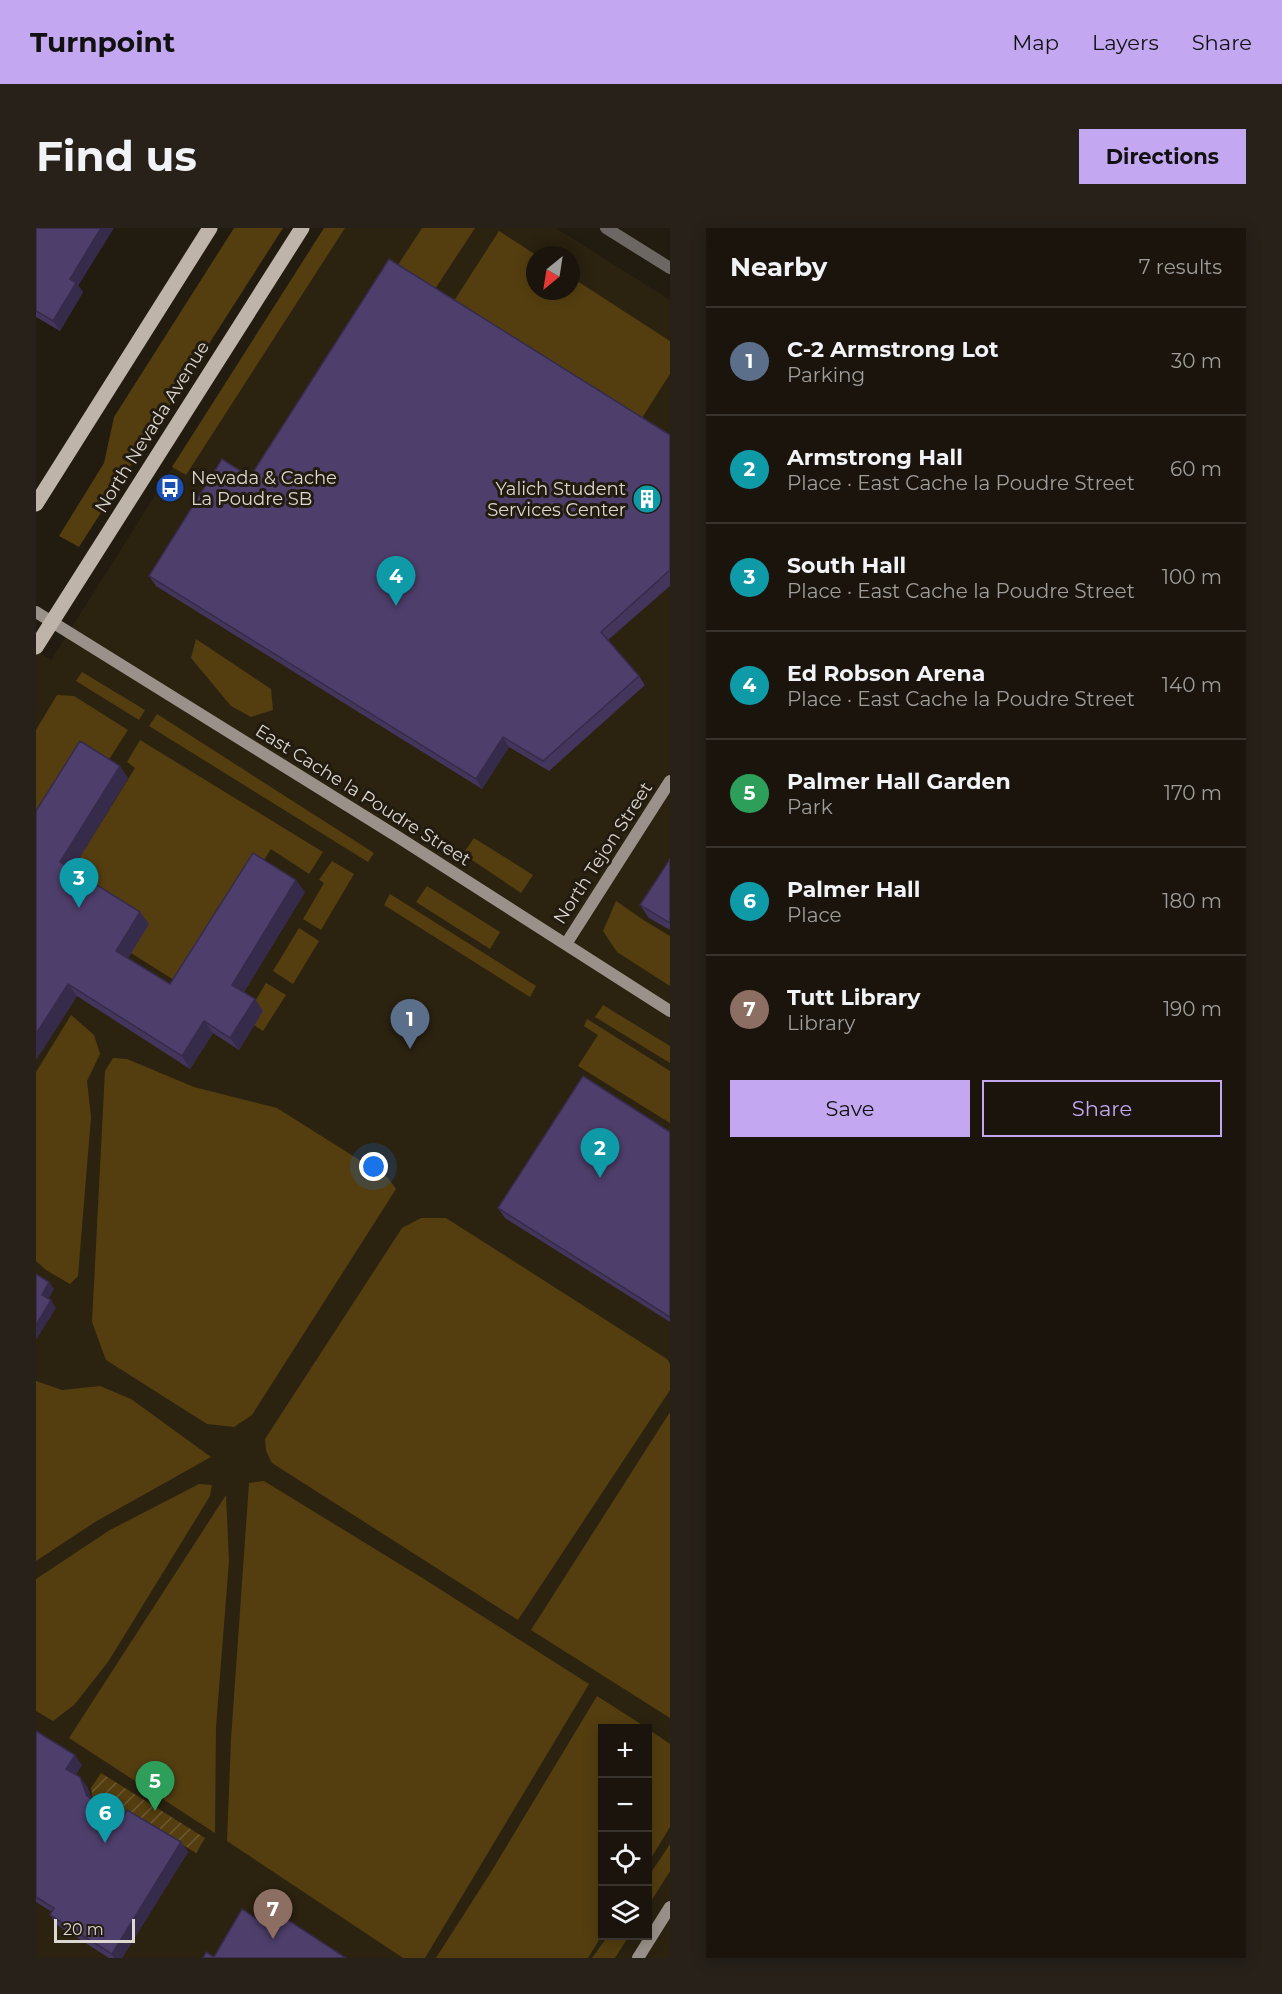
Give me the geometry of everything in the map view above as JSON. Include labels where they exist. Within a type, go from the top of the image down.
[{"type":"main road","points":[[36,504],[210,228]]},
{"type":"main road","name":"North Nevada Avenue","points":[[36,648],[302,228]]},
{"type":"street","points":[[606,228],[670,268]]},
{"type":"street","name":"East Cache la Poudre Street","points":[[36,612],[398,837],[670,1011]]},
{"type":"street","name":"North Tejon Street","points":[[566,944],[670,781]]},
{"type":"street","points":[[638,1958],[670,1907]]},
{"type":"shaded area","points":[[234,228],[283,228],[79,547],[59,536],[104,463],[114,417]]},
{"type":"shaded area","points":[[324,228],[556,228],[670,300],[670,1958],[36,1958],[36,651],[51,660]]},
{"type":"shaded area","points":[[324,228],[345,228],[186,475],[172,467]]},
{"type":"shaded area","points":[[422,228],[475,228],[433,292],[396,268]]},
{"type":"shaded area","points":[[499,231],[526,249],[526,300],[580,300],[580,283],[670,341],[670,374],[640,421],[452,304]]},
{"type":"shaded area","points":[[196,639],[271,689],[273,710],[251,717],[231,706],[191,658]]},
{"type":"shaded area","points":[[82,672],[145,710],[139,720],[76,681]]},
{"type":"shaded area","points":[[57,695],[74,696],[128,730],[108,761],[36,823],[36,730]]},
{"type":"shaded area","points":[[157,714],[374,853],[368,862],[149,726]]},
{"type":"shaded area","points":[[140,740],[323,852],[309,874],[271,849],[185,987],[131,953],[69,875],[135,768],[127,762]]},
{"type":"shaded area","points":[[474,838],[533,875],[521,893],[463,854]]},
{"type":"shaded area","points":[[332,861],[354,874],[321,930],[303,919],[324,883],[319,880]]},
{"type":"shaded area","points":[[427,886],[500,932],[490,949],[416,902]]},
{"type":"shaded area","points":[[390,894],[536,986],[530,997],[384,905]]},
{"type":"shaded area","points":[[616,901],[670,936],[670,986],[617,952],[603,931]]},
{"type":"shaded area","points":[[299,928],[319,941],[293,984],[273,971]]},
{"type":"shaded area","points":[[266,983],[286,995],[263,1031],[244,1019]]},
{"type":"shaded area","points":[[603,1005],[670,1046],[670,1063],[595,1017]]},
{"type":"shaded area","points":[[71,1015],[94,1035],[100,1054],[87,1081],[91,1117],[78,1276],[70,1284],[46,1270],[36,1261],[36,1072]]},
{"type":"shaded area","points":[[587,1019],[670,1071],[670,1123],[578,1066],[598,1035],[584,1026]]},
{"type":"shaded area","points":[[113,1058],[127,1059],[194,1087],[277,1108],[388,1178],[396,1189],[252,1415],[234,1427],[207,1424],[106,1360],[92,1322],[105,1071]]},
{"type":"shaded area","points":[[421,1218],[446,1218],[667,1359],[670,1364],[670,1390],[518,1620],[272,1463],[266,1451],[265,1439],[402,1228]]},
{"type":"shaded area","points":[[36,1381],[62,1390],[100,1386],[131,1399],[211,1457],[95,1522],[36,1561]]},
{"type":"shaded area","points":[[670,1412],[670,1718],[531,1630]]},
{"type":"shaded area","points":[[264,1481],[589,1684],[425,1958],[403,1958],[227,1841],[231,1739],[249,1483]]},
{"type":"shaded area","points":[[199,1484],[212,1485],[210,1496],[108,1662],[74,1705],[53,1721],[36,1711],[36,1579],[110,1530]]},
{"type":"shaded area","points":[[226,1495],[229,1561],[216,1727],[215,1833],[69,1738]]},
{"type":"shaded area","points":[[597,1696],[641,1724],[598,1724],[599,1940],[588,1958],[436,1958],[491,1872]]},
{"type":"shaded area","points":[[652,1732],[670,1744],[670,1827],[652,1856]]},
{"type":"shaded area","points":[[101,1773],[205,1838],[196,1853],[133,1814],[128,1822],[93,1801],[91,1788]]},
{"type":"shaded area","points":[[670,1844],[670,1871],[652,1900],[652,1871]]},
{"type":"shaded area","points":[[605,1940],[626,1940],[615,1958],[592,1958]]},
{"type":"building","points":[[36,228],[101,228],[70,279],[76,283],[53,321],[36,311]]},
{"type":"building","points":[[389,259],[670,435],[670,570],[601,632],[639,676],[543,761],[503,737],[476,779],[149,576],[222,459],[250,477]]},
{"type":"building","points":[[80,741],[120,766],[60,862],[140,912],[116,951],[170,984],[253,853],[296,880],[232,985],[255,999],[230,1038],[204,1021],[182,1056],[68,984],[36,1034],[36,811]]},
{"type":"building","points":[[670,859],[670,923],[640,905]]},
{"type":"building","points":[[583,1076],[670,1132],[670,1317],[498,1208]]},
{"type":"building","points":[[36,1274],[49,1282],[42,1295],[51,1300],[36,1325]]},
{"type":"building","points":[[36,1731],[75,1755],[66,1769],[80,1777],[87,1796],[122,1818],[127,1810],[181,1842],[112,1954],[50,1915],[54,1908],[36,1897]]},
{"type":"building","points":[[242,1909],[264,1924],[273,1910],[346,1958],[203,1958],[206,1952],[214,1957]]},
{"type":"place","name":"Nevada & Cache La Poudre SB","points":[[170,488]]},
{"type":"place","name":"Yalich Student Services Center","points":[[647,499]]},
{"type":"place","name":"Ed Robson Arena","points":[[396,606]]},
{"type":"place","name":"South Hall","points":[[79,908]]},
{"type":"place","name":"C-2 Armstrong Lot","points":[[410,1049]]},
{"type":"place","name":"Armstrong Hall","points":[[600,1178]]},
{"type":"place","name":"Palmer Hall Garden","points":[[155,1811]]},
{"type":"place","name":"Palmer Hall","points":[[105,1843]]},
{"type":"place","name":"Tutt Library","points":[[273,1939]]}]
